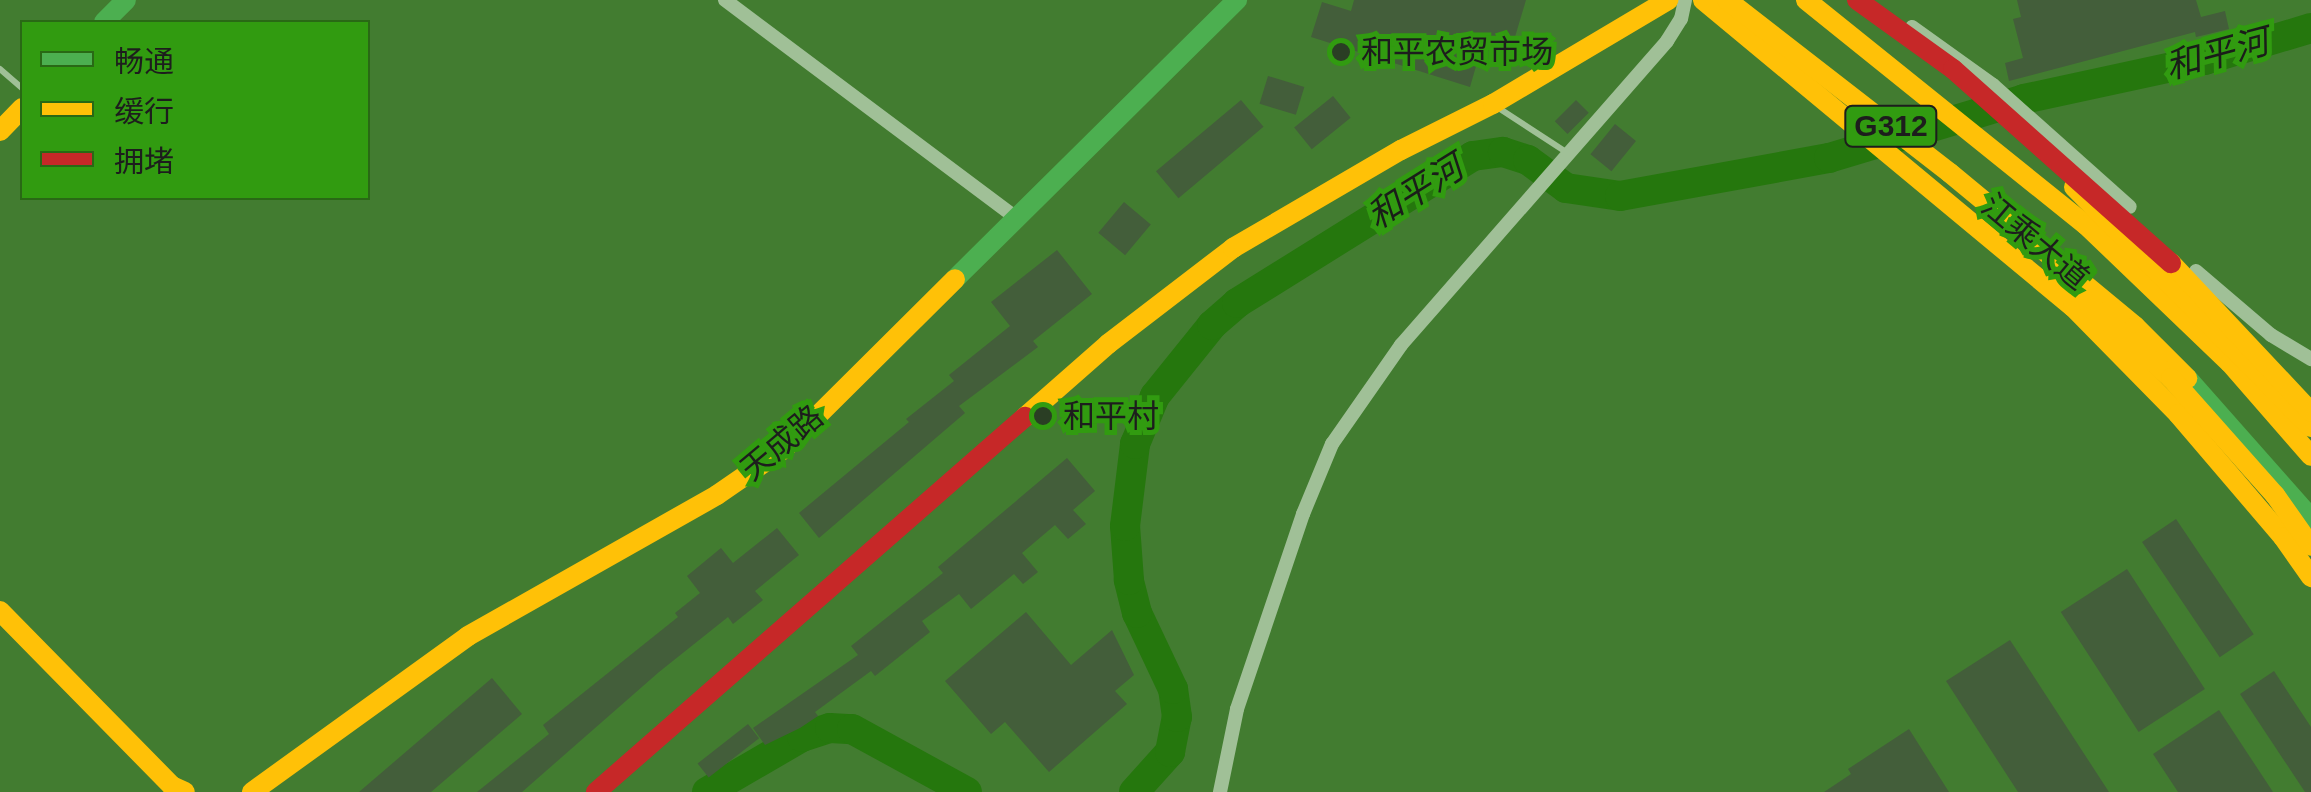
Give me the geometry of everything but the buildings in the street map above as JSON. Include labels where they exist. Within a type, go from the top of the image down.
[{"type":"main road","points":[[106,20],[126,0]]},
{"type":"main road","name":"天成路","points":[[252,792],[468,636],[717,495],[784,448],[1237,0]]},
{"type":"main road","points":[[596,792],[1179,285],[1233,248],[1401,150],[1493,104],[1668,0]]},
{"type":"main road","points":[[1704,0],[1860,123],[2073,307],[2178,414],[2283,537],[2311,578]]},
{"type":"main road","name":"江乘大道","points":[[1727,0],[1950,172],[2135,326],[2218,411],[2311,518]]},
{"type":"main road","name":"江乘大道","points":[[1806,0],[2086,225],[2230,363],[2311,456]]},
{"type":"main road","points":[[1857,0],[2034,152],[2311,427]]},
{"type":"main road","points":[[1857,0],[1952,70],[2131,223],[2251,344],[2311,412]]},
{"type":"main road","points":[[0,131],[20,110]]},
{"type":"main road","points":[[1860,123],[1939,179],[2041,261],[2170,378],[2275,495],[2311,546]]},
{"type":"main road","points":[[0,611],[174,790]]},
{"type":"street","points":[[725,0],[1015,217]]},
{"type":"street","points":[[1220,792],[1237,709],[1303,514],[1332,444],[1401,344],[1667,42],[1681,18],[1685,0]]},
{"type":"street","points":[[1857,0],[1928,35],[1993,85],[2057,138],[2220,295],[2271,336],[2311,359]]},
{"type":"lane","points":[[0,69],[20,86]]},
{"type":"lane","points":[[1493,104],[1562,158]]},
{"type":"waterway","name":"和平河","points":[[1134,792],[1170,752],[1177,717],[1173,689],[1137,613],[1129,580],[1125,526],[1135,444],[1155,396],[1212,325],[1237,303],[1473,156],[1503,152],[1528,160],[1566,188],[1620,196],[1829,158],[2024,99],[2205,60],[2311,28]]},
{"type":"waterway","name":"和平河","points":[[707,792],[802,737],[830,728],[852,729],[967,792]]},
{"type":"traffic: fast","points":[[106,20],[126,0]]},
{"type":"traffic: fast","points":[[955,279],[1237,0]]},
{"type":"traffic: fast","points":[[2187,378],[2311,518]]},
{"type":"traffic: slow","points":[[1025,417],[1108,344],[1233,248],[1401,150],[1493,104],[1668,0]]},
{"type":"traffic: slow","points":[[1703,0],[2073,307],[2178,414],[2283,537],[2311,577]]},
{"type":"traffic: slow","points":[[1727,0],[1950,173],[2135,326],[2187,378]]},
{"type":"traffic: slow","points":[[1806,0],[2086,225],[2230,363],[2311,456]]},
{"type":"traffic: slow","points":[[0,131],[20,110]]},
{"type":"traffic: slow","points":[[2074,187],[2311,427]]},
{"type":"traffic: slow","points":[[2171,263],[2311,412]]},
{"type":"traffic: slow","points":[[252,792],[468,636],[717,495],[784,449],[955,279]]},
{"type":"traffic: slow","points":[[2065,282],[2171,378],[2275,495],[2311,546]]},
{"type":"traffic: slow","points":[[0,611],[172,786],[185,792]]},
{"type":"traffic: jam","points":[[1857,0],[1953,69],[2171,263]]},
{"type":"traffic: jam","points":[[596,792],[1025,417]]},
{"type":"place","name":"和平农贸市场","points":[[1341,52]]},
{"type":"place","name":"和平村","points":[[1043,416]]}]
